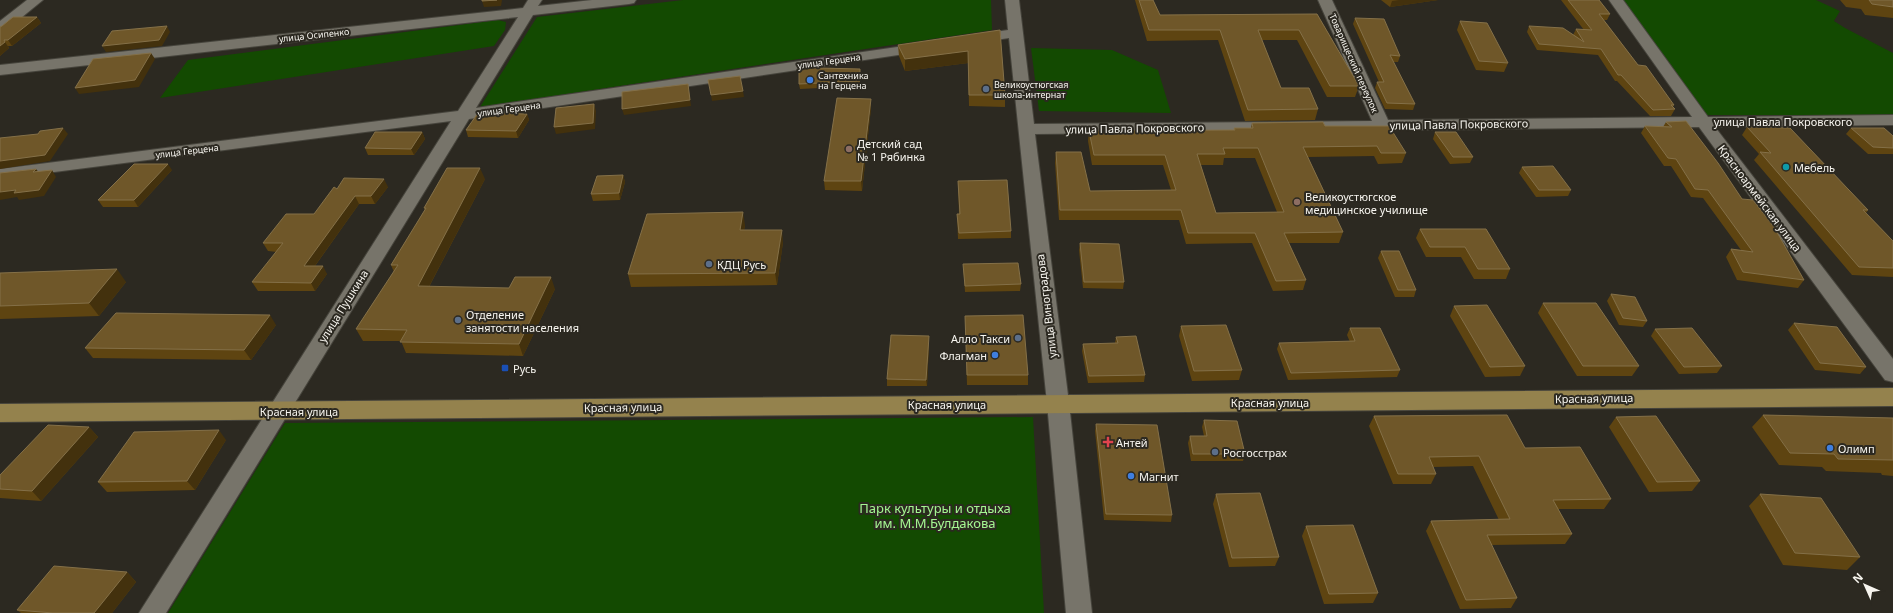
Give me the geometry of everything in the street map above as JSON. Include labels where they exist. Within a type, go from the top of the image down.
[{"type":"main road","name":"Красная улица","points":[[0,413],[1058,403],[1167,404],[1644,398],[1893,398]]},
{"type":"street","points":[[0,28],[36,0]]},
{"type":"street","name":"улица Осипенко","points":[[0,70],[531,6],[629,0]]},
{"type":"street","name":"улица Виноградова","points":[[1012,0],[1058,403],[1079,613]]},
{"type":"street","name":"Товарищеский переулок","points":[[1325,0],[1382,125]]},
{"type":"street","name":"Красноармейская улица","points":[[1616,0],[1702,121],[1893,374]]},
{"type":"street","name":"улица Пушкина","points":[[152,613],[531,6]]},
{"type":"street","points":[[963,41],[1016,33]]},
{"type":"street","name":"улица Герцена","points":[[0,174],[462,116],[942,44]]},
{"type":"street","name":"улица Павла Покровского","points":[[1026,129],[1893,120]]},
{"type":"green space","points":[[683,0],[991,0],[992,30],[480,107],[537,17]]},
{"type":"green space","points":[[1616,0],[1816,0],[1840,11],[1834,21],[1893,53],[1893,115],[1698,115]]},
{"type":"green space","points":[[498,20],[506,22],[505,30],[494,46],[160,98],[188,60]]},
{"type":"green space","points":[[1031,48],[1112,50],[1158,70],[1171,113],[1039,111]]},
{"type":"green space","name":"Парк культуры и отдыха им. М.М.Булдакова","points":[[1033,417],[1044,613],[168,613],[285,423]]},
{"type":"building","points":[[1139,0],[1153,0],[1160,15],[1317,14],[1359,86],[1330,86],[1299,30],[1258,30],[1281,88],[1309,88],[1318,109],[1248,110],[1220,30],[1149,30]]},
{"type":"building","points":[[1568,0],[1599,0],[1610,14],[1599,14],[1638,65],[1646,66],[1674,105],[1671,105],[1675,109],[1653,110],[1621,75],[1618,75],[1601,49],[1539,44],[1529,26],[1563,28],[1584,42],[1576,29],[1592,30]]},
{"type":"building","points":[[1869,0],[1893,0],[1893,7],[1872,4]]},
{"type":"building","points":[[13,17],[37,17],[8,40],[4,40],[5,42],[0,46],[0,27]]},
{"type":"building","points":[[1355,18],[1384,19],[1400,56],[1390,55],[1415,104],[1387,103],[1377,82],[1384,82]]},
{"type":"building","points":[[1460,21],[1487,23],[1508,63],[1479,61]]},
{"type":"building","points":[[167,26],[159,40],[102,46],[112,31]]},
{"type":"building","name":"Великоустюгская школа-интернат","points":[[1000,30],[1005,95],[969,95],[968,51],[905,59],[898,45]]},
{"type":"building","points":[[151,53],[135,80],[75,88],[93,59]]},
{"type":"building","points":[[819,66],[819,68],[860,69],[860,81],[799,84],[799,67]]},
{"type":"building","points":[[740,76],[743,91],[711,95],[708,80]]},
{"type":"building","points":[[688,84],[690,100],[622,109],[622,92]]},
{"type":"building","name":"Детский сад № 1 Рябинка","points":[[837,98],[871,99],[861,181],[824,181]]},
{"type":"building","points":[[594,104],[593,123],[554,127],[556,108]]},
{"type":"building","points":[[478,113],[527,114],[516,131],[466,130]]},
{"type":"building","points":[[1686,121],[1718,163],[1742,199],[1753,200],[1774,227],[1804,280],[1743,272],[1731,249],[1753,252],[1708,190],[1695,189],[1676,159],[1668,158],[1645,126],[1672,127],[1666,122]]},
{"type":"building","points":[[1323,122],[1325,126],[1389,126],[1406,153],[1381,153],[1377,146],[1303,147],[1343,232],[1284,233],[1306,280],[1276,281],[1255,233],[1188,233],[1181,210],[1060,210],[1056,152],[1081,152],[1090,191],[1176,190],[1165,155],[1094,155],[1089,131],[1235,130],[1234,128],[1253,128],[1252,123]],"holes":[[[1223,148],[1258,148],[1284,212],[1216,213],[1197,154],[1225,154]]]},
{"type":"building","points":[[1747,127],[1790,128],[1868,210],[1863,210],[1893,241],[1893,268],[1859,267],[1760,152],[1771,153]]},
{"type":"building","points":[[63,128],[45,155],[0,161],[0,138],[38,134],[40,131]]},
{"type":"building","points":[[1851,128],[1884,128],[1893,136],[1893,148],[1873,147]]},
{"type":"building","points":[[375,132],[422,132],[411,149],[365,148]]},
{"type":"building","points":[[1435,132],[1456,132],[1473,157],[1453,157]]},
{"type":"building","points":[[134,164],[168,164],[134,200],[98,200]]},
{"type":"building","points":[[1553,166],[1571,190],[1539,190],[1522,167]]},
{"type":"building","points":[[447,168],[480,168],[418,286],[509,288],[515,277],[551,277],[519,344],[400,342],[407,330],[356,329],[398,265],[391,265],[426,208],[424,208]]},
{"type":"building","points":[[36,169],[33,172],[52,170],[39,190],[14,193],[16,190],[0,192],[0,173]]},
{"type":"building","points":[[623,175],[619,193],[591,194],[597,176]]},
{"type":"building","points":[[344,178],[384,179],[371,196],[355,196],[304,266],[323,266],[311,283],[252,282],[283,243],[263,243],[286,214],[314,214],[334,187],[337,189]]},
{"type":"building","points":[[1007,180],[1011,231],[959,233],[957,214],[960,214],[958,181]]},
{"type":"building","name":"КДЦ Русь","points":[[743,212],[740,230],[782,230],[775,273],[628,274],[647,214]]},
{"type":"building","points":[[1420,229],[1486,229],[1510,269],[1478,269],[1465,247],[1430,247]]},
{"type":"building","points":[[1080,243],[1119,244],[1124,282],[1084,282]]},
{"type":"building","points":[[1381,251],[1399,251],[1416,290],[1398,290]]},
{"type":"building","points":[[1018,263],[1021,284],[965,286],[963,264]]},
{"type":"building","points":[[117,269],[89,303],[0,306],[0,273]]},
{"type":"building","points":[[1611,294],[1635,297],[1647,321],[1623,318]]},
{"type":"building","points":[[1543,303],[1596,303],[1639,366],[1583,366]]},
{"type":"building","points":[[1487,305],[1525,366],[1490,367],[1454,306]]},
{"type":"building","points":[[116,313],[270,315],[244,350],[85,348]]},
{"type":"building","name":"Флагман","points":[[1023,315],[1028,375],[967,375],[965,316]]},
{"type":"building","points":[[1794,323],[1837,327],[1866,367],[1820,363]]},
{"type":"building","points":[[1226,325],[1242,370],[1194,371],[1181,326]]},
{"type":"building","points":[[1350,328],[1380,328],[1400,370],[1291,373],[1279,343],[1355,341]]},
{"type":"building","points":[[1692,328],[1722,366],[1684,367],[1655,329]]},
{"type":"building","points":[[891,335],[929,336],[926,380],[887,379]]},
{"type":"building","points":[[1136,336],[1145,375],[1089,376],[1083,344],[1118,343],[1116,337]]},
{"type":"building","points":[[1507,415],[1525,448],[1580,447],[1611,499],[1553,500],[1572,534],[1487,535],[1517,598],[1466,600],[1431,521],[1510,519],[1479,456],[1429,457],[1436,474],[1398,474],[1374,416]]},
{"type":"building","name":"Олимп","points":[[1763,415],[1893,418],[1893,460],[1838,459],[1834,454],[1790,453]]},
{"type":"building","points":[[1656,416],[1700,481],[1657,482],[1616,417]]},
{"type":"building","name":"Росгосстрах","points":[[1204,420],[1237,421],[1245,454],[1193,454],[1190,436],[1207,436]]},
{"type":"building","name":"Магнит","points":[[1096,424],[1157,425],[1172,515],[1106,514]]},
{"type":"building","points":[[48,425],[89,427],[32,491],[0,489],[0,475]]},
{"type":"building","points":[[219,430],[187,481],[98,482],[134,432]]},
{"type":"building","points":[[1260,493],[1279,557],[1232,558],[1216,494]]},
{"type":"building","points":[[1760,494],[1821,498],[1860,557],[1795,553]]},
{"type":"building","points":[[1353,525],[1378,593],[1329,594],[1306,526]]},
{"type":"building","points":[[54,566],[127,572],[94,613],[53,613],[17,610]]},
{"type":"place","name":"Сантехника на Герцена","points":[[810,80]]},
{"type":"place","name":"Великоустюгская школа-интернат","points":[[986,89]]},
{"type":"place","name":"Детский сад № 1 Рябинка","points":[[849,149]]},
{"type":"place","name":"Мебель","points":[[1786,167]]},
{"type":"place","name":"Великоустюгское медицинское училище","points":[[1297,202]]},
{"type":"place","name":"КДЦ Русь","points":[[709,264]]},
{"type":"place","name":"Отделение занятости населения","points":[[458,320]]},
{"type":"place","name":"Алло Такси","points":[[1018,338]]},
{"type":"place","name":"Флагман","points":[[995,355]]},
{"type":"place","name":"Русь","points":[[505,368]]},
{"type":"place","name":"Антей","points":[[1108,442]]},
{"type":"place","name":"Олимп","points":[[1830,448]]},
{"type":"place","name":"Росгосстрах","points":[[1215,452]]},
{"type":"place","name":"Магнит","points":[[1131,476]]}]
